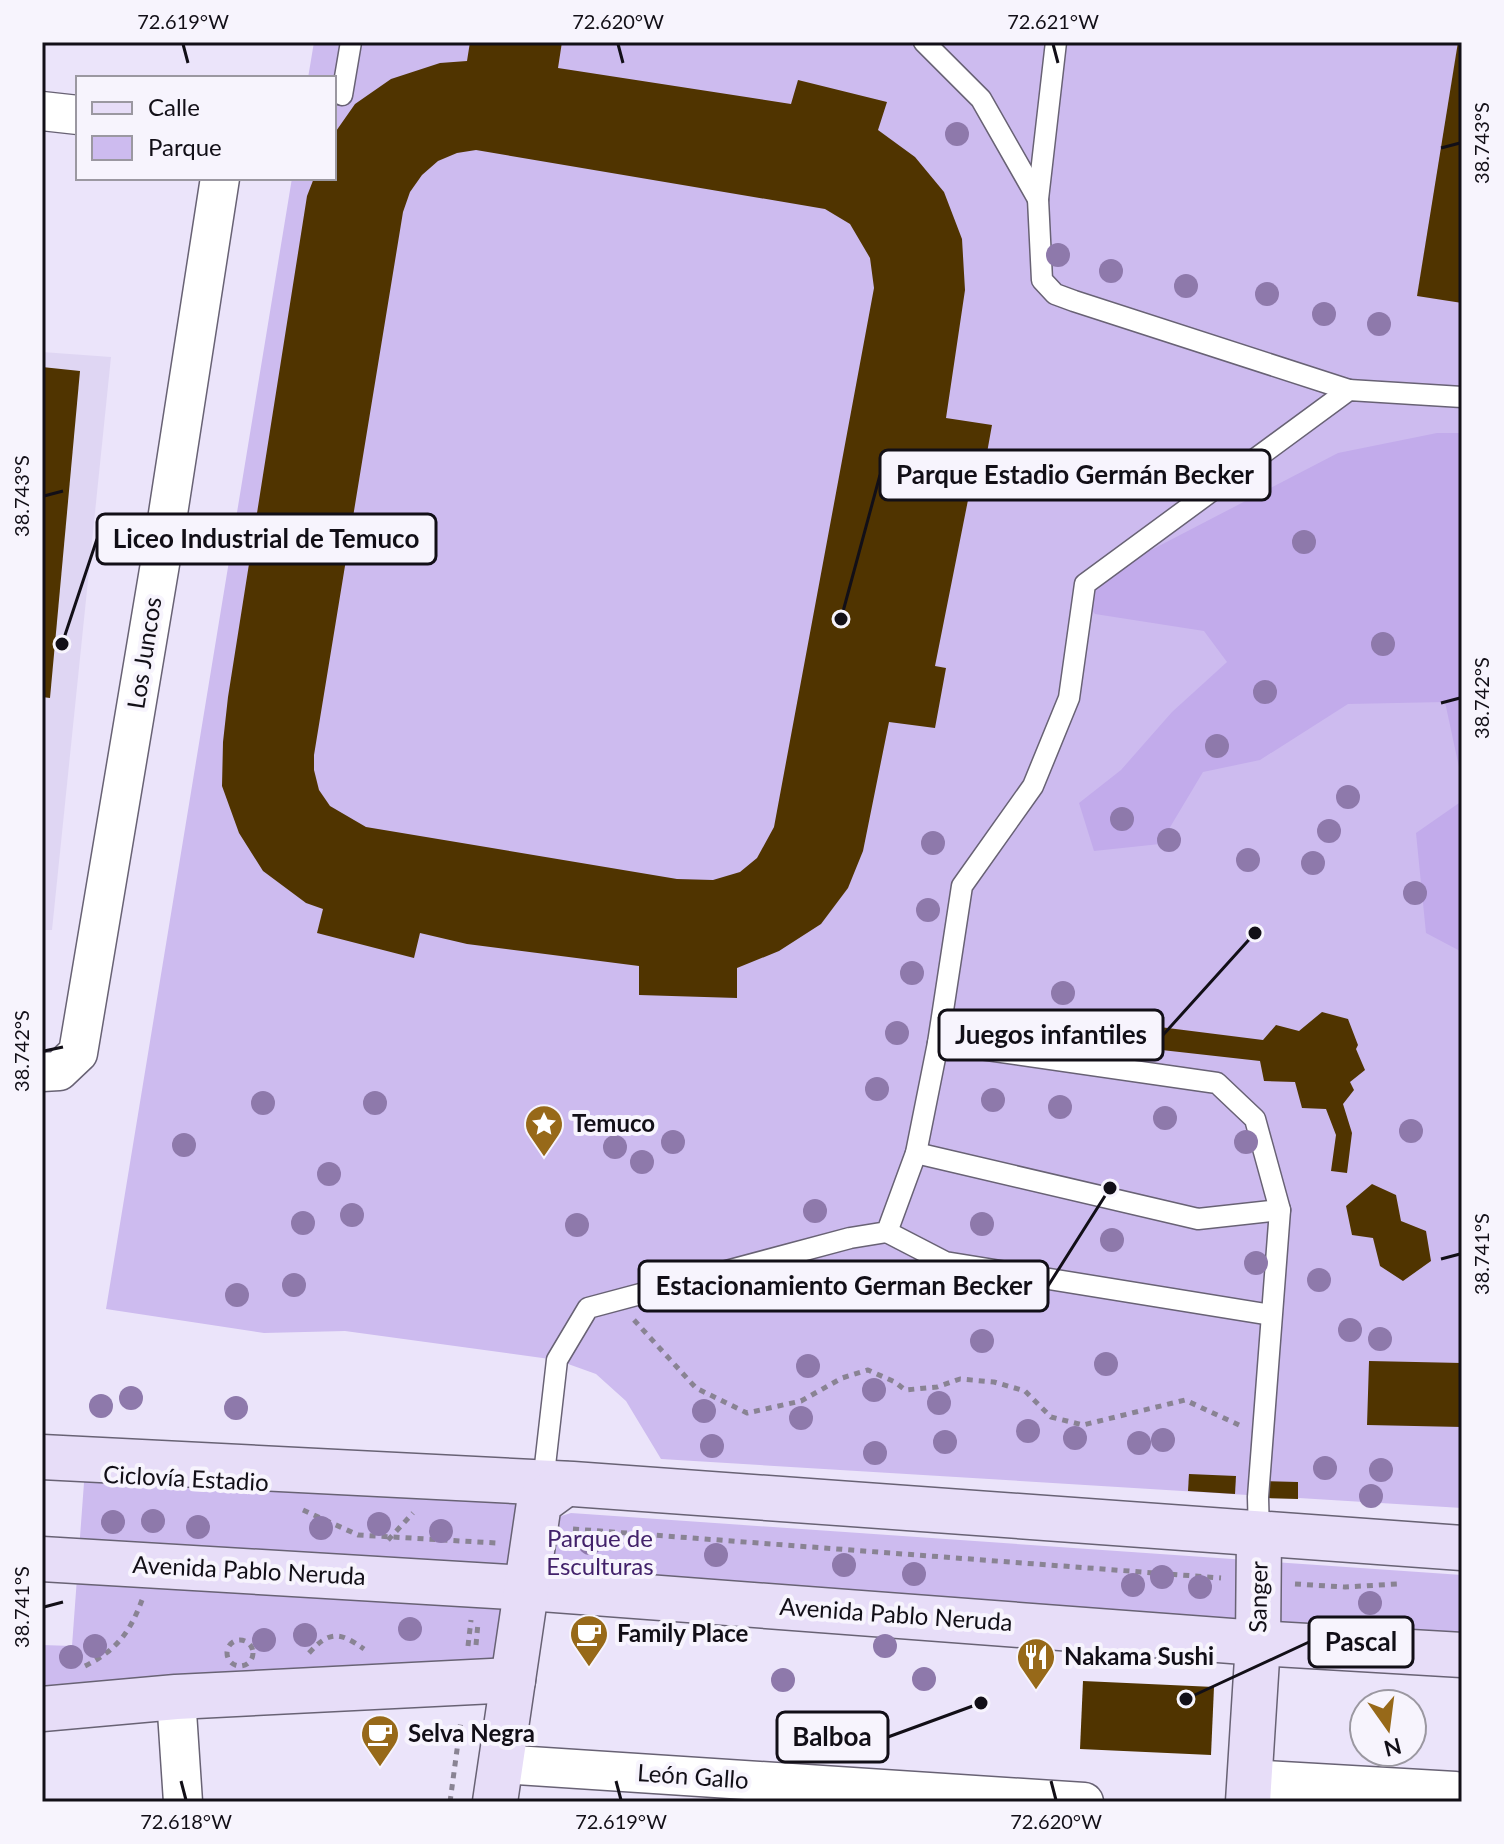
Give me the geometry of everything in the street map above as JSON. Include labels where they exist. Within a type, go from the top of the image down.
[{"type":"main road","points":[[42,1457],[554,1483],[1462,1548]]},
{"type":"main road","points":[[498,1783],[528,1588],[518,1535],[554,1483]]},
{"type":"main road","name":"Sanger","points":[[1249,1790],[1258,1643],[1259,1535]]},
{"type":"main road","name":"Avenida Pablo Neruda","points":[[42,1559],[528,1588],[1258,1643],[1462,1655]]},
{"type":"main road","points":[[42,1709],[176,1697],[513,1680]]},
{"type":"street","points":[[42,111],[76,115]]},
{"type":"street","name":"Los Juncos","points":[[50,1071],[78,1053],[161,561],[220,180]]},
{"type":"street","points":[[176,1697],[183,1802]]},
{"type":"street","name":"León Gallo","points":[[498,1783],[1084,1802]]},
{"type":"street","points":[[1249,1790],[1455,1791]]},
{"type":"lane","points":[[342,95],[351,42]]},
{"type":"lane","points":[[924,42],[981,99],[1038,199]]},
{"type":"lane","points":[[1056,42],[1038,199],[1042,280],[1055,294],[1349,390],[1462,397]]},
{"type":"lane","points":[[887,1232],[916,1153],[938,1043],[962,886],[1033,786],[1069,698],[1085,584],[1349,390]]},
{"type":"lane","points":[[938,1043],[1217,1083],[1255,1119],[1280,1210],[1258,1497],[1259,1535]]},
{"type":"lane","points":[[916,1153],[1198,1219],[1280,1210]]},
{"type":"lane","points":[[554,1483],[557,1360],[588,1308],[850,1238],[887,1232],[945,1262],[1271,1315]]},
{"type":"path","points":[[620,1299],[638,1327],[696,1388],[747,1413],[801,1401],[842,1378],[868,1370],[905,1390],[937,1387],[960,1379],[994,1382],[1025,1391],[1051,1417],[1083,1425],[1185,1400],[1212,1410],[1262,1437]]},
{"type":"path","name":"Ciclovía Estadio","points":[[293,1506],[358,1535],[518,1535],[1345,1587],[1407,1584]]},
{"type":"path","points":[[82,1667],[107,1652],[130,1631],[150,1575],[158,1566]]},
{"type":"shaded area","points":[[42,352],[111,357],[52,930],[42,930]]},
{"type":"shaded area","points":[[1437,433],[1462,433],[1462,781],[1445,702],[1348,704],[1260,760],[1203,772],[1160,844],[1094,851],[1079,803],[1121,770],[1172,712],[1227,662],[1204,631],[1095,614],[1076,589],[1338,453]]},
{"type":"shaded area","points":[[1462,801],[1462,952],[1426,933],[1416,833]]},
{"type":"green space","points":[[314,42],[1462,42],[1462,1508],[661,1459],[626,1401],[596,1374],[557,1360],[345,1331],[264,1333],[106,1309],[292,180],[336,180],[336,76],[308,76]]},
{"type":"green space","points":[[85,1469],[534,1489],[501,1672],[42,1701],[42,1645],[72,1646]]},
{"type":"green space","name":"Parque de Esculturas","points":[[571,1513],[1462,1575],[1462,1642],[553,1586],[545,1521]]},
{"type":"building","points":[[470,42],[562,42],[558,68],[791,104],[798,80],[887,102],[878,130],[915,157],[944,192],[962,239],[965,290],[946,418],[992,425],[981,486],[971,485],[935,666],[946,668],[935,728],[889,722],[863,851],[848,888],[821,924],[779,951],[737,968],[737,998],[639,995],[639,966],[467,944],[420,933],[414,958],[317,933],[323,909],[306,903],[263,871],[239,833],[222,786],[228,697],[307,196],[313,180],[336,180],[336,131],[355,104],[391,79],[440,63],[467,61]],"holes":[[[476,150],[825,209],[850,224],[870,258],[874,288],[774,827],[757,858],[740,872],[713,880],[677,879],[366,827],[330,806],[319,790],[314,755],[403,212],[410,192],[422,175],[438,161],[457,153]]]},
{"type":"building","points":[[1458,42],[1462,42],[1462,303],[1417,296]]},
{"type":"building","points":[[42,367],[80,371],[50,698],[42,697]]},
{"type":"building","points":[[1322,1012],[1348,1019],[1365,1070],[1350,1082],[1354,1090],[1343,1104],[1352,1133],[1347,1173],[1331,1171],[1336,1135],[1326,1109],[1302,1108],[1295,1082],[1264,1081],[1260,1061],[1117,1045],[1120,1022],[1263,1040],[1276,1025],[1299,1031]]},
{"type":"building","points":[[1372,1184],[1396,1195],[1401,1221],[1426,1231],[1431,1261],[1403,1281],[1380,1266],[1373,1238],[1352,1235],[1346,1206]]},
{"type":"building","points":[[1369,1361],[1462,1363],[1462,1427],[1367,1425]]},
{"type":"building","points":[[1189,1474],[1236,1476],[1235,1494],[1188,1491]]},
{"type":"building","points":[[1266,1481],[1298,1482],[1298,1499],[1266,1498]]},
{"type":"building","points":[[1083,1681],[1214,1687],[1211,1755],[1080,1749]]},
{"type":"place","name":"Parque Estadio Germán Becker","points":[[841,619]]},
{"type":"place","name":"Liceo Industrial de Temuco","points":[[62,644]]},
{"type":"place","name":"Juegos infantiles","points":[[1255,933]]},
{"type":"place","name":"Temuco","points":[[544,1158]]},
{"type":"place","name":"Estacionamiento German Becker","points":[[1110,1188]]},
{"type":"place","name":"Family Place","points":[[589,1668]]},
{"type":"place","name":"Nakama Sushi","points":[[1036,1691]]},
{"type":"place","name":"Pascal","points":[[1186,1699]]},
{"type":"place","name":"Balboa","points":[[981,1703]]},
{"type":"place","name":"Selva Negra","points":[[380,1768]]}]
